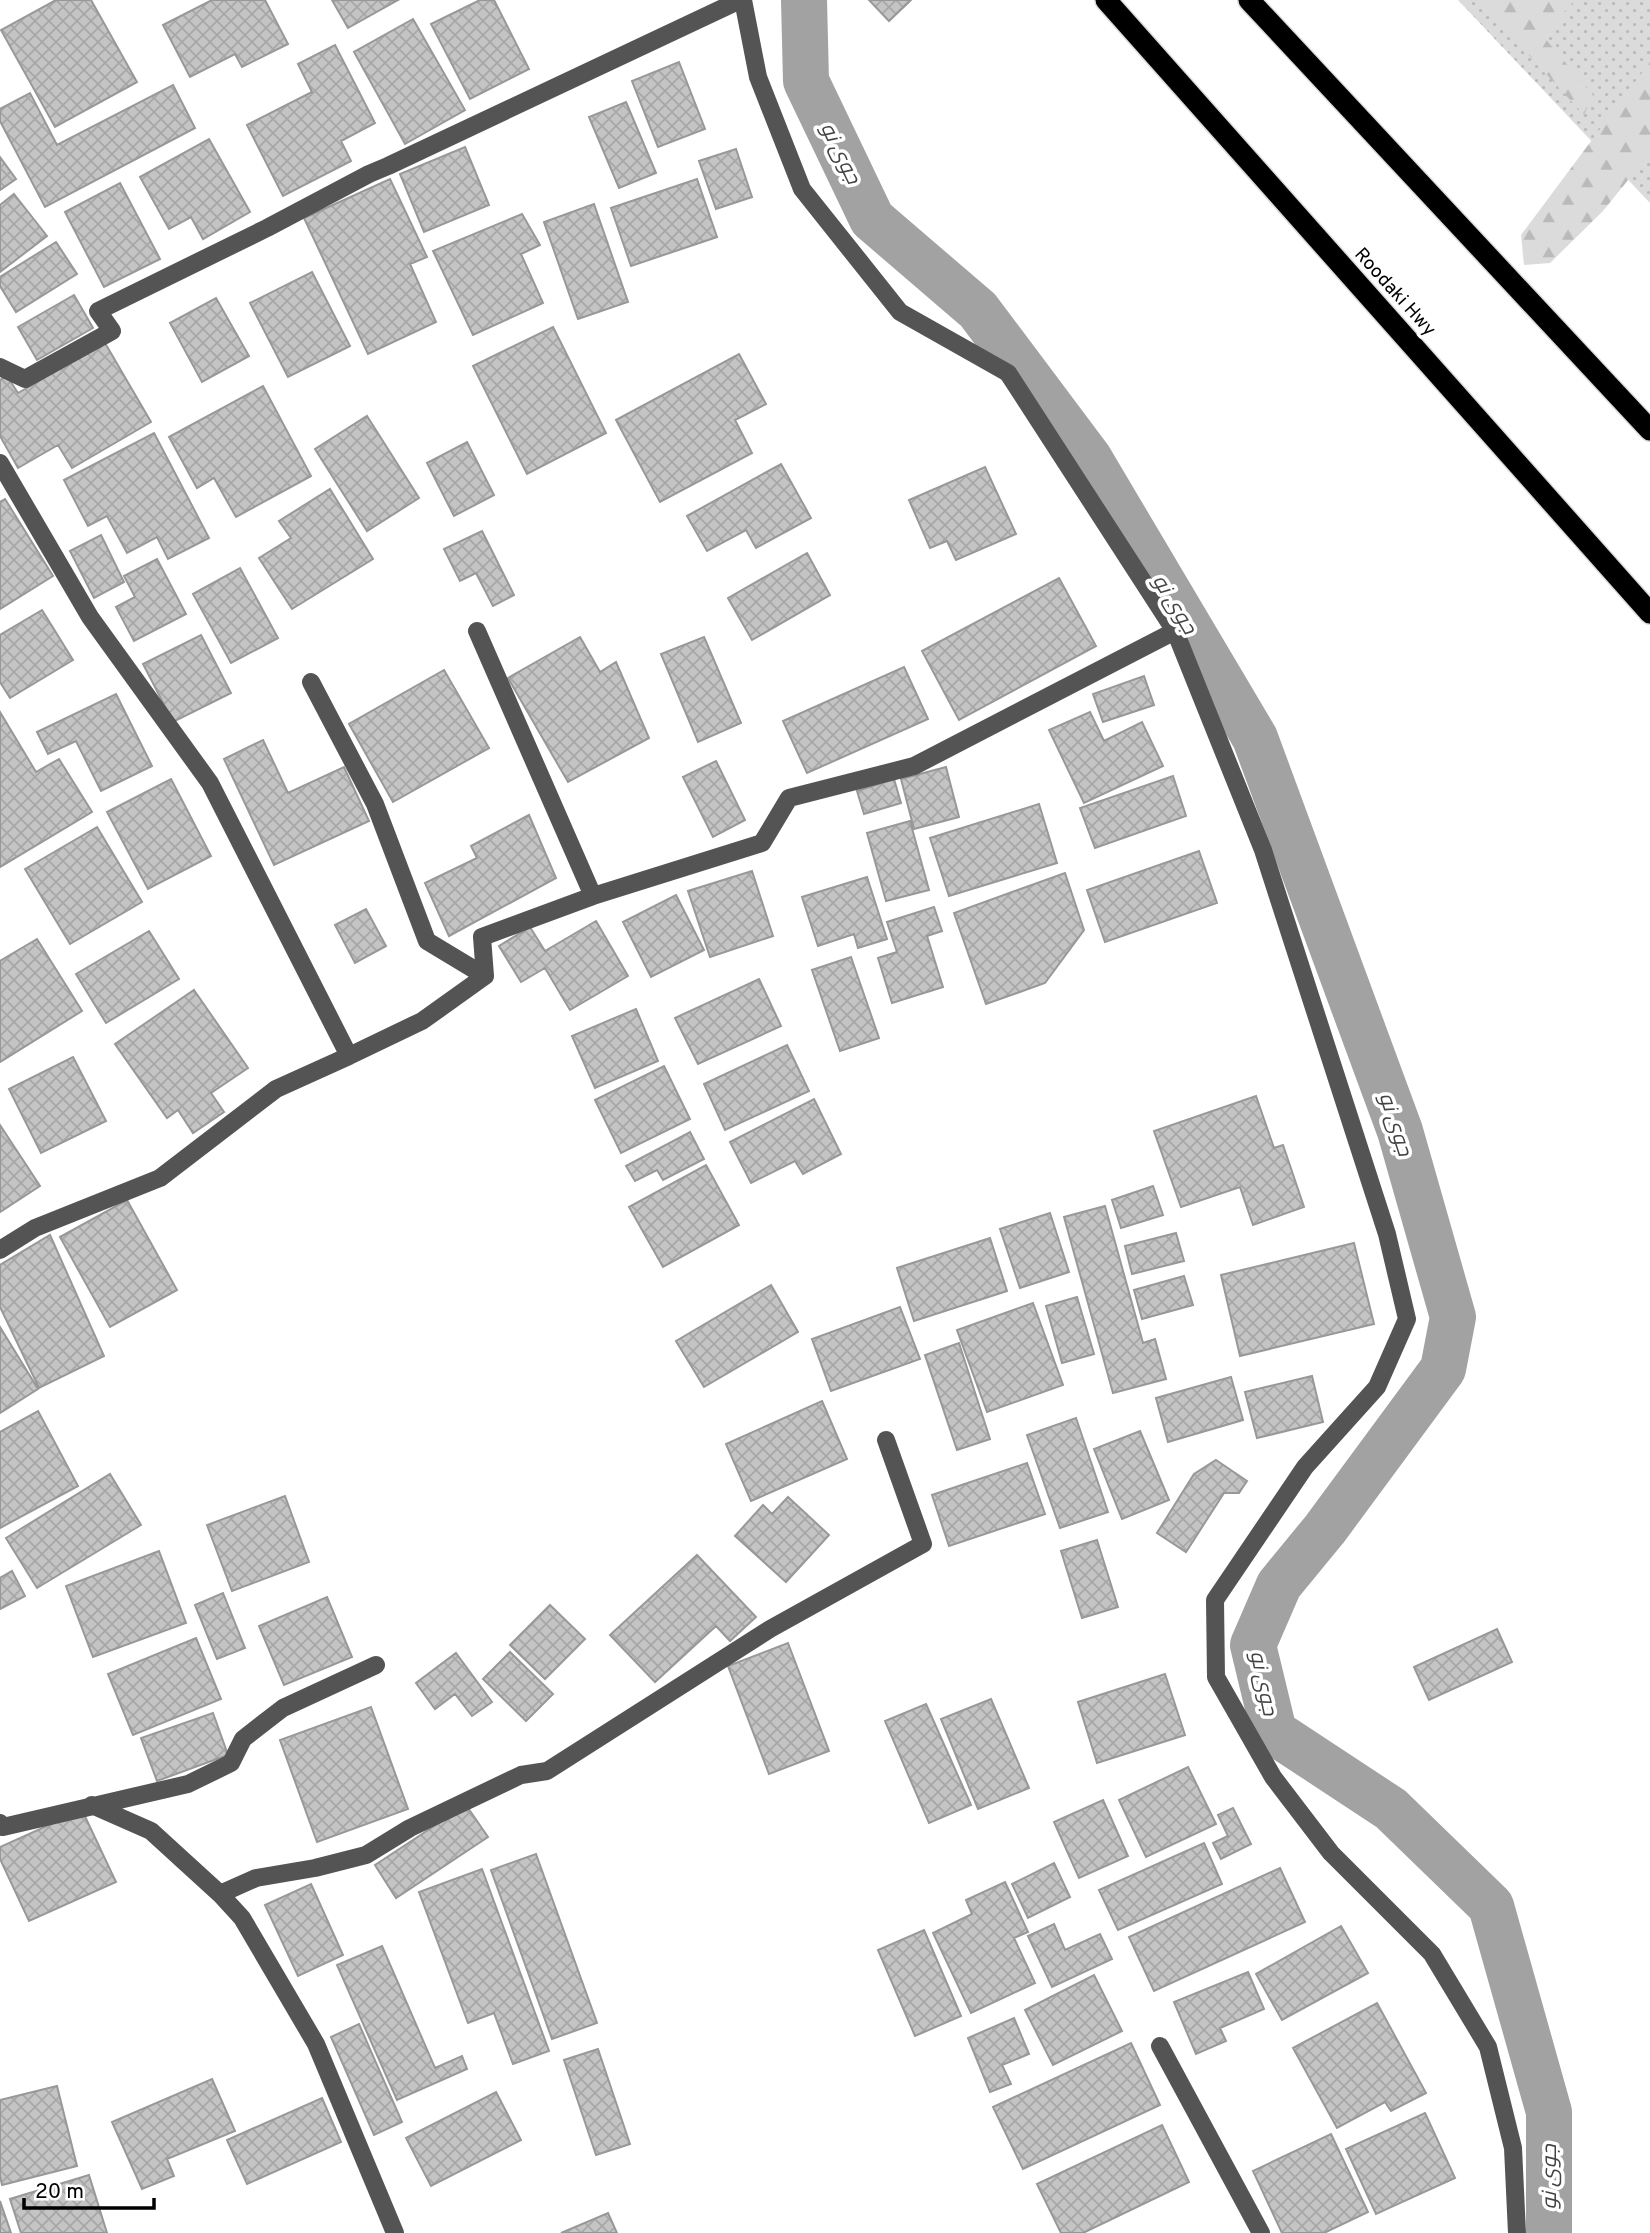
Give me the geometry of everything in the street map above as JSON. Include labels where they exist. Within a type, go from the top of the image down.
[{"type":"highway","name":"Roodaki Hwy","points":[[1106,0],[1650,613]]},
{"type":"highway","points":[[1249,0],[1650,430]]},
{"type":"street","points":[[0,367],[25,379],[112,331],[98,311],[267,228],[369,174],[741,0],[758,77],[802,189],[901,312],[1008,373],[1175,631],[1264,850],[1387,1234],[1407,1319],[1377,1387],[1304,1467],[1215,1600],[1216,1677],[1273,1777],[1331,1853],[1432,1954],[1488,2047],[1513,2148],[1517,2233]]},
{"type":"street","points":[[0,463],[90,617],[210,783],[349,1056]]},
{"type":"street","points":[[477,631],[593,896]]},
{"type":"street","points":[[485,976],[482,937],[593,896],[762,843],[789,798],[914,766],[1175,631]]},
{"type":"street","points":[[311,682],[375,804],[427,941],[485,976]]},
{"type":"street","points":[[0,1250],[35,1228],[160,1178],[275,1089],[422,1021],[485,976]]},
{"type":"street","points":[[220,1894],[257,1878],[366,1855],[410,1828],[521,1775],[547,1771],[770,1629],[923,1544],[886,1440]]},
{"type":"street","points":[[0,1823],[3,1827],[188,1784],[230,1763],[243,1739],[283,1708],[376,1665]]},
{"type":"street","points":[[92,1805],[151,1831],[220,1894],[242,1918],[316,2044],[395,2233]]},
{"type":"street","points":[[1160,2046],[1261,2233]]},
{"type":"green space","points":[[1458,0],[1650,0],[1650,203]]},
{"type":"green space","points":[[1478,0],[1575,0],[1543,36],[1593,95],[1584,115]]},
{"type":"green space","points":[[1650,62],[1650,153],[1603,211],[1550,263],[1524,265],[1521,235]]},
{"type":"building","points":[[56,0],[91,0],[137,82],[55,127],[1,30]]},
{"type":"building","points":[[212,0],[265,0],[288,44],[242,67],[235,54],[190,77],[163,25]]},
{"type":"building","points":[[332,0],[398,0],[348,28]]},
{"type":"building","points":[[480,0],[494,0],[529,69],[470,99],[431,24]]},
{"type":"building","points":[[869,0],[911,0],[889,21]]},
{"type":"building","points":[[413,19],[465,110],[405,144],[354,52]]},
{"type":"building","points":[[335,45],[375,123],[341,141],[351,161],[283,196],[247,125],[312,92],[298,64]]},
{"type":"building","points":[[679,62],[705,129],[658,147],[632,81]]},
{"type":"building","points":[[173,85],[195,128],[45,207],[0,121],[0,109],[30,93],[57,145]]},
{"type":"building","points":[[626,102],[656,173],[619,188],[589,117]]},
{"type":"building","points":[[209,139],[250,212],[203,239],[191,217],[169,229],[140,177]]},
{"type":"building","points":[[465,147],[489,205],[424,232],[400,174]]},
{"type":"building","points":[[736,149],[752,197],[716,209],[699,161]]},
{"type":"building","points":[[0,157],[16,179],[0,190]]},
{"type":"building","points":[[390,179],[427,257],[410,264],[436,322],[368,354],[304,218]]},
{"type":"building","points":[[697,179],[717,237],[631,266],[611,208]]},
{"type":"building","points":[[120,183],[160,259],[104,287],[65,212]]},
{"type":"building","points":[[14,194],[47,236],[0,272],[0,205]]},
{"type":"building","points":[[594,204],[628,302],[578,319],[544,222]]},
{"type":"building","points":[[522,214],[540,245],[521,254],[543,303],[473,335],[433,251]]},
{"type":"building","points":[[56,242],[77,274],[16,312],[0,286],[0,277]]},
{"type":"building","points":[[312,272],[350,346],[288,377],[250,303]]},
{"type":"building","points":[[74,295],[93,328],[37,360],[18,327]]},
{"type":"building","points":[[216,298],[249,356],[202,382],[170,323]]},
{"type":"building","points":[[553,327],[606,433],[527,474],[473,366]]},
{"type":"building","points":[[105,343],[151,422],[72,468],[58,445],[18,468],[0,436],[0,380],[7,376],[18,393]]},
{"type":"building","points":[[739,354],[766,404],[735,420],[752,453],[660,502],[616,420]]},
{"type":"building","points":[[263,386],[311,476],[236,517],[214,478],[197,488],[169,437]]},
{"type":"building","points":[[367,416],[419,498],[367,531],[315,449]]},
{"type":"building","points":[[154,433],[209,538],[168,559],[157,537],[127,553],[107,516],[88,526],[64,480]]},
{"type":"building","points":[[467,442],[494,495],[454,516],[427,463]]},
{"type":"building","points":[[781,464],[811,518],[756,548],[746,530],[707,551],[687,516]]},
{"type":"building","points":[[985,467],[1016,534],[956,560],[947,541],[930,548],[909,500]]},
{"type":"building","points":[[330,489],[373,559],[292,609],[259,558],[291,538],[279,521]]},
{"type":"building","points":[[5,499],[53,576],[0,609],[0,502]]},
{"type":"building","points":[[482,531],[514,595],[493,606],[476,573],[460,581],[444,549]]},
{"type":"building","points":[[101,535],[124,582],[94,598],[70,551]]},
{"type":"building","points":[[807,553],[830,595],[752,640],[728,598]]},
{"type":"building","points":[[157,559],[186,614],[134,641],[116,607],[135,597],[124,576]]},
{"type":"building","points":[[240,568],[278,638],[231,663],[193,594]]},
{"type":"building","points":[[1059,578],[1096,646],[959,720],[922,651]]},
{"type":"building","points":[[42,610],[73,660],[10,698],[0,682],[0,635]]},
{"type":"building","points":[[201,635],[231,693],[173,722],[143,664]]},
{"type":"building","points":[[580,637],[600,672],[616,662],[649,738],[568,782],[508,678]]},
{"type":"building","points":[[704,637],[741,723],[698,742],[661,654]]},
{"type":"building","points":[[904,667],[928,719],[807,773],[783,721]]},
{"type":"building","points":[[444,670],[489,748],[393,802],[349,724]]},
{"type":"building","points":[[1144,676],[1154,705],[1103,722],[1093,694]]},
{"type":"building","points":[[116,694],[152,766],[101,791],[76,741],[48,754],[37,732]]},
{"type":"building","points":[[0,712],[36,772],[59,759],[92,812],[0,867]]},
{"type":"building","points":[[1090,712],[1104,741],[1142,722],[1163,766],[1084,803],[1049,730]]},
{"type":"building","points":[[263,740],[288,793],[344,767],[369,821],[274,865],[224,759]]},
{"type":"building","points":[[716,761],[745,820],[713,837],[683,777]]},
{"type":"building","points":[[946,767],[959,817],[914,829],[901,779]]},
{"type":"building","points":[[1173,776],[1186,816],[1095,848],[1080,808]]},
{"type":"building","points":[[171,779],[211,856],[148,889],[107,812]]},
{"type":"building","points":[[894,779],[901,803],[864,814],[857,791]]},
{"type":"building","points":[[1039,804],[1057,863],[949,896],[930,838]]},
{"type":"building","points":[[529,815],[556,878],[449,936],[425,883],[477,858],[471,846]]},
{"type":"building","points":[[910,821],[929,890],[886,901],[867,833]]},
{"type":"building","points":[[97,827],[142,902],[70,944],[25,869]]},
{"type":"building","points":[[1199,851],[1217,903],[1105,942],[1087,890]]},
{"type":"building","points":[[752,871],[773,936],[710,957],[688,891]]},
{"type":"building","points":[[1065,873],[1084,930],[1045,983],[986,1004],[954,913]]},
{"type":"building","points":[[867,877],[887,939],[858,948],[854,934],[818,946],[802,897]]},
{"type":"building","points":[[676,895],[704,950],[651,977],[623,922]]},
{"type":"building","points":[[934,907],[942,931],[927,936],[943,987],[892,1003],[878,958],[897,952],[887,922]]},
{"type":"building","points":[[366,909],[386,946],[355,963],[335,925]]},
{"type":"building","points":[[596,921],[628,976],[570,1010],[545,968],[521,982],[499,946],[530,927],[545,951]]},
{"type":"building","points":[[149,931],[179,979],[106,1023],[76,974]]},
{"type":"building","points":[[37,939],[82,1011],[0,1062],[0,961]]},
{"type":"building","points":[[851,957],[879,1038],[840,1051],[812,970]]},
{"type":"building","points":[[759,979],[781,1026],[698,1064],[675,1018]]},
{"type":"building","points":[[194,990],[248,1068],[211,1093],[224,1112],[193,1133],[178,1110],[167,1118],[115,1044]]},
{"type":"building","points":[[636,1009],[658,1061],[595,1088],[572,1036]]},
{"type":"building","points":[[787,1045],[809,1091],[725,1130],[704,1084]]},
{"type":"building","points":[[73,1057],[106,1121],[41,1153],[9,1089]]},
{"type":"building","points":[[664,1066],[690,1119],[621,1153],[595,1100]]},
{"type":"building","points":[[1256,1096],[1274,1148],[1283,1145],[1304,1207],[1253,1225],[1240,1187],[1181,1207],[1154,1131]]},
{"type":"building","points":[[814,1099],[841,1154],[803,1174],[795,1161],[751,1183],[730,1142]]},
{"type":"building","points":[[0,1125],[40,1186],[0,1212]]},
{"type":"building","points":[[690,1132],[704,1159],[663,1180],[657,1170],[635,1181],[626,1166]]},
{"type":"building","points":[[706,1165],[739,1225],[663,1267],[629,1207]]},
{"type":"building","points":[[1153,1186],[1163,1215],[1121,1228],[1112,1200]]},
{"type":"building","points":[[127,1200],[177,1290],[110,1327],[60,1237]]},
{"type":"building","points":[[1105,1206],[1143,1343],[1155,1339],[1166,1379],[1113,1393],[1064,1217]]},
{"type":"building","points":[[1050,1213],[1069,1272],[1020,1288],[1000,1229]]},
{"type":"building","points":[[1176,1233],[1184,1261],[1132,1274],[1125,1246]]},
{"type":"building","points":[[50,1235],[104,1356],[39,1388],[0,1307],[0,1265]]},
{"type":"building","points":[[990,1238],[1007,1291],[914,1321],[897,1268]]},
{"type":"building","points":[[1354,1243],[1374,1324],[1240,1356],[1221,1275]]},
{"type":"building","points":[[1184,1276],[1193,1305],[1142,1319],[1134,1290]]},
{"type":"building","points":[[771,1285],[798,1332],[704,1387],[676,1341]]},
{"type":"building","points":[[1077,1297],[1094,1354],[1062,1363],[1046,1306]]},
{"type":"building","points":[[1033,1303],[1063,1385],[987,1412],[957,1330]]},
{"type":"building","points":[[900,1307],[920,1359],[831,1391],[812,1339]]},
{"type":"building","points":[[0,1327],[38,1389],[0,1413]]},
{"type":"building","points":[[959,1343],[990,1439],[957,1450],[925,1355]]},
{"type":"building","points":[[1312,1376],[1323,1422],[1257,1438],[1245,1392]]},
{"type":"building","points":[[1231,1377],[1243,1420],[1168,1442],[1156,1398]]},
{"type":"building","points":[[822,1401],[847,1459],[751,1501],[726,1444]]},
{"type":"building","points":[[38,1411],[78,1486],[0,1528],[0,1432]]},
{"type":"building","points":[[1076,1418],[1108,1512],[1060,1528],[1027,1435]]},
{"type":"building","points":[[1140,1431],[1169,1500],[1122,1519],[1094,1449]]},
{"type":"building","points":[[1216,1460],[1247,1481],[1239,1493],[1224,1493],[1186,1552],[1157,1533],[1194,1474]]},
{"type":"building","points":[[1027,1463],[1045,1514],[949,1546],[932,1495]]},
{"type":"building","points":[[110,1474],[141,1525],[37,1588],[6,1538]]},
{"type":"building","points":[[285,1496],[309,1562],[232,1591],[207,1525]]},
{"type":"building","points":[[788,1497],[829,1535],[786,1582],[735,1536],[763,1505],[772,1514]]},
{"type":"building","points":[[1097,1540],[1118,1607],[1082,1618],[1061,1551]]},
{"type":"building","points":[[159,1551],[186,1623],[93,1657],[66,1586]]},
{"type":"building","points":[[697,1555],[756,1617],[730,1641],[716,1626],[655,1682],[610,1635]]},
{"type":"building","points":[[12,1571],[25,1596],[0,1609],[0,1578]]},
{"type":"building","points":[[223,1593],[245,1648],[217,1659],[195,1605]]},
{"type":"building","points":[[327,1597],[352,1657],[284,1685],[259,1626]]},
{"type":"building","points":[[550,1605],[585,1639],[545,1679],[510,1645]]},
{"type":"building","points":[[1497,1629],[1512,1662],[1429,1700],[1414,1667]]},
{"type":"building","points":[[196,1638],[221,1699],[133,1735],[108,1674]]},
{"type":"building","points":[[788,1643],[829,1751],[769,1774],[728,1666]]},
{"type":"building","points":[[510,1652],[553,1694],[526,1721],[483,1679]]},
{"type":"building","points":[[456,1653],[492,1702],[472,1716],[455,1694],[435,1709],[416,1683]]},
{"type":"building","points":[[1165,1674],[1185,1735],[1097,1763],[1078,1702]]},
{"type":"building","points":[[991,1699],[1029,1788],[978,1809],[941,1719]]},
{"type":"building","points":[[926,1704],[971,1805],[929,1823],[885,1721]]},
{"type":"building","points":[[371,1707],[408,1809],[317,1842],[280,1740]]},
{"type":"building","points":[[213,1713],[228,1755],[157,1781],[141,1738]]},
{"type":"building","points":[[1188,1767],[1216,1824],[1146,1857],[1119,1800]]},
{"type":"building","points":[[1103,1800],[1128,1856],[1079,1878],[1054,1822]]},
{"type":"building","points":[[466,1805],[488,1837],[396,1898],[375,1865]]},
{"type":"building","points":[[1233,1808],[1251,1844],[1221,1859],[1213,1843],[1228,1836],[1218,1815]]},
{"type":"building","points":[[82,1810],[116,1882],[29,1921],[0,1859],[0,1847]]},
{"type":"building","points":[[1204,1843],[1222,1884],[1118,1930],[1099,1890]]},
{"type":"building","points":[[536,1854],[597,2023],[552,2039],[491,1870]]},
{"type":"building","points":[[1054,1863],[1070,1897],[1028,1918],[1012,1884]]},
{"type":"building","points":[[1280,1868],[1305,1922],[1154,1991],[1129,1937]]},
{"type":"building","points":[[482,1869],[549,2051],[513,2064],[494,2013],[468,2023],[419,1892]]},
{"type":"building","points":[[1005,1882],[1028,1932],[1014,1938],[1035,1983],[971,2013],[933,1933],[972,1914],[966,1900]]},
{"type":"building","points":[[311,1884],[343,1955],[298,1976],[265,1905]]},
{"type":"building","points":[[1054,1924],[1065,1950],[1100,1934],[1112,1959],[1052,1987],[1028,1936]]},
{"type":"building","points":[[1341,1926],[1368,1973],[1282,2020],[1256,1974]]},
{"type":"building","points":[[924,1930],[961,2016],[915,2036],[878,1950]]},
{"type":"building","points":[[382,1946],[435,2068],[462,2056],[467,2069],[397,2100],[337,1965]]},
{"type":"building","points":[[1248,1972],[1264,2009],[1220,2028],[1226,2041],[1196,2054],[1174,2002]]},
{"type":"building","points":[[1094,1975],[1122,2031],[1053,2065],[1025,2010]]},
{"type":"building","points":[[1377,2003],[1426,2093],[1391,2111],[1385,2102],[1337,2128],[1293,2048]]},
{"type":"building","points":[[1014,2018],[1029,2054],[1002,2065],[1011,2084],[990,2092],[968,2038]]},
{"type":"building","points":[[359,2024],[402,2122],[374,2135],[331,2037]]},
{"type":"building","points":[[1131,2043],[1160,2105],[1023,2169],[993,2107]]},
{"type":"building","points":[[598,2049],[630,2144],[596,2155],[564,2060]]},
{"type":"building","points":[[212,2079],[235,2131],[167,2159],[174,2176],[142,2189],[112,2122]]},
{"type":"building","points":[[57,2086],[77,2166],[2,2185],[0,2100]]},
{"type":"building","points":[[496,2092],[521,2140],[431,2186],[406,2138]]},
{"type":"building","points":[[322,2098],[341,2142],[247,2184],[227,2140]]},
{"type":"building","points":[[1425,2113],[1455,2178],[1376,2214],[1346,2149]]},
{"type":"building","points":[[1162,2125],[1189,2182],[1083,2233],[1061,2233],[1037,2184]]},
{"type":"building","points":[[1331,2134],[1368,2212],[1324,2233],[1282,2233],[1253,2171]]},
{"type":"building","points":[[89,2175],[107,2233],[21,2233],[10,2199]]},
{"type":"building","points":[[0,2201],[11,2233],[0,2233]]},
{"type":"building","points":[[608,2213],[617,2233],[561,2233]]},
{"type":"waterway","name":"جوی نو","points":[[804,0],[806,81],[872,219],[978,310],[1089,458],[1255,738],[1400,1131],[1453,1317],[1443,1369],[1325,1529],[1279,1585],[1253,1645],[1274,1732],[1391,1809],[1491,1906],[1549,2112],[1549,2233]]}]
